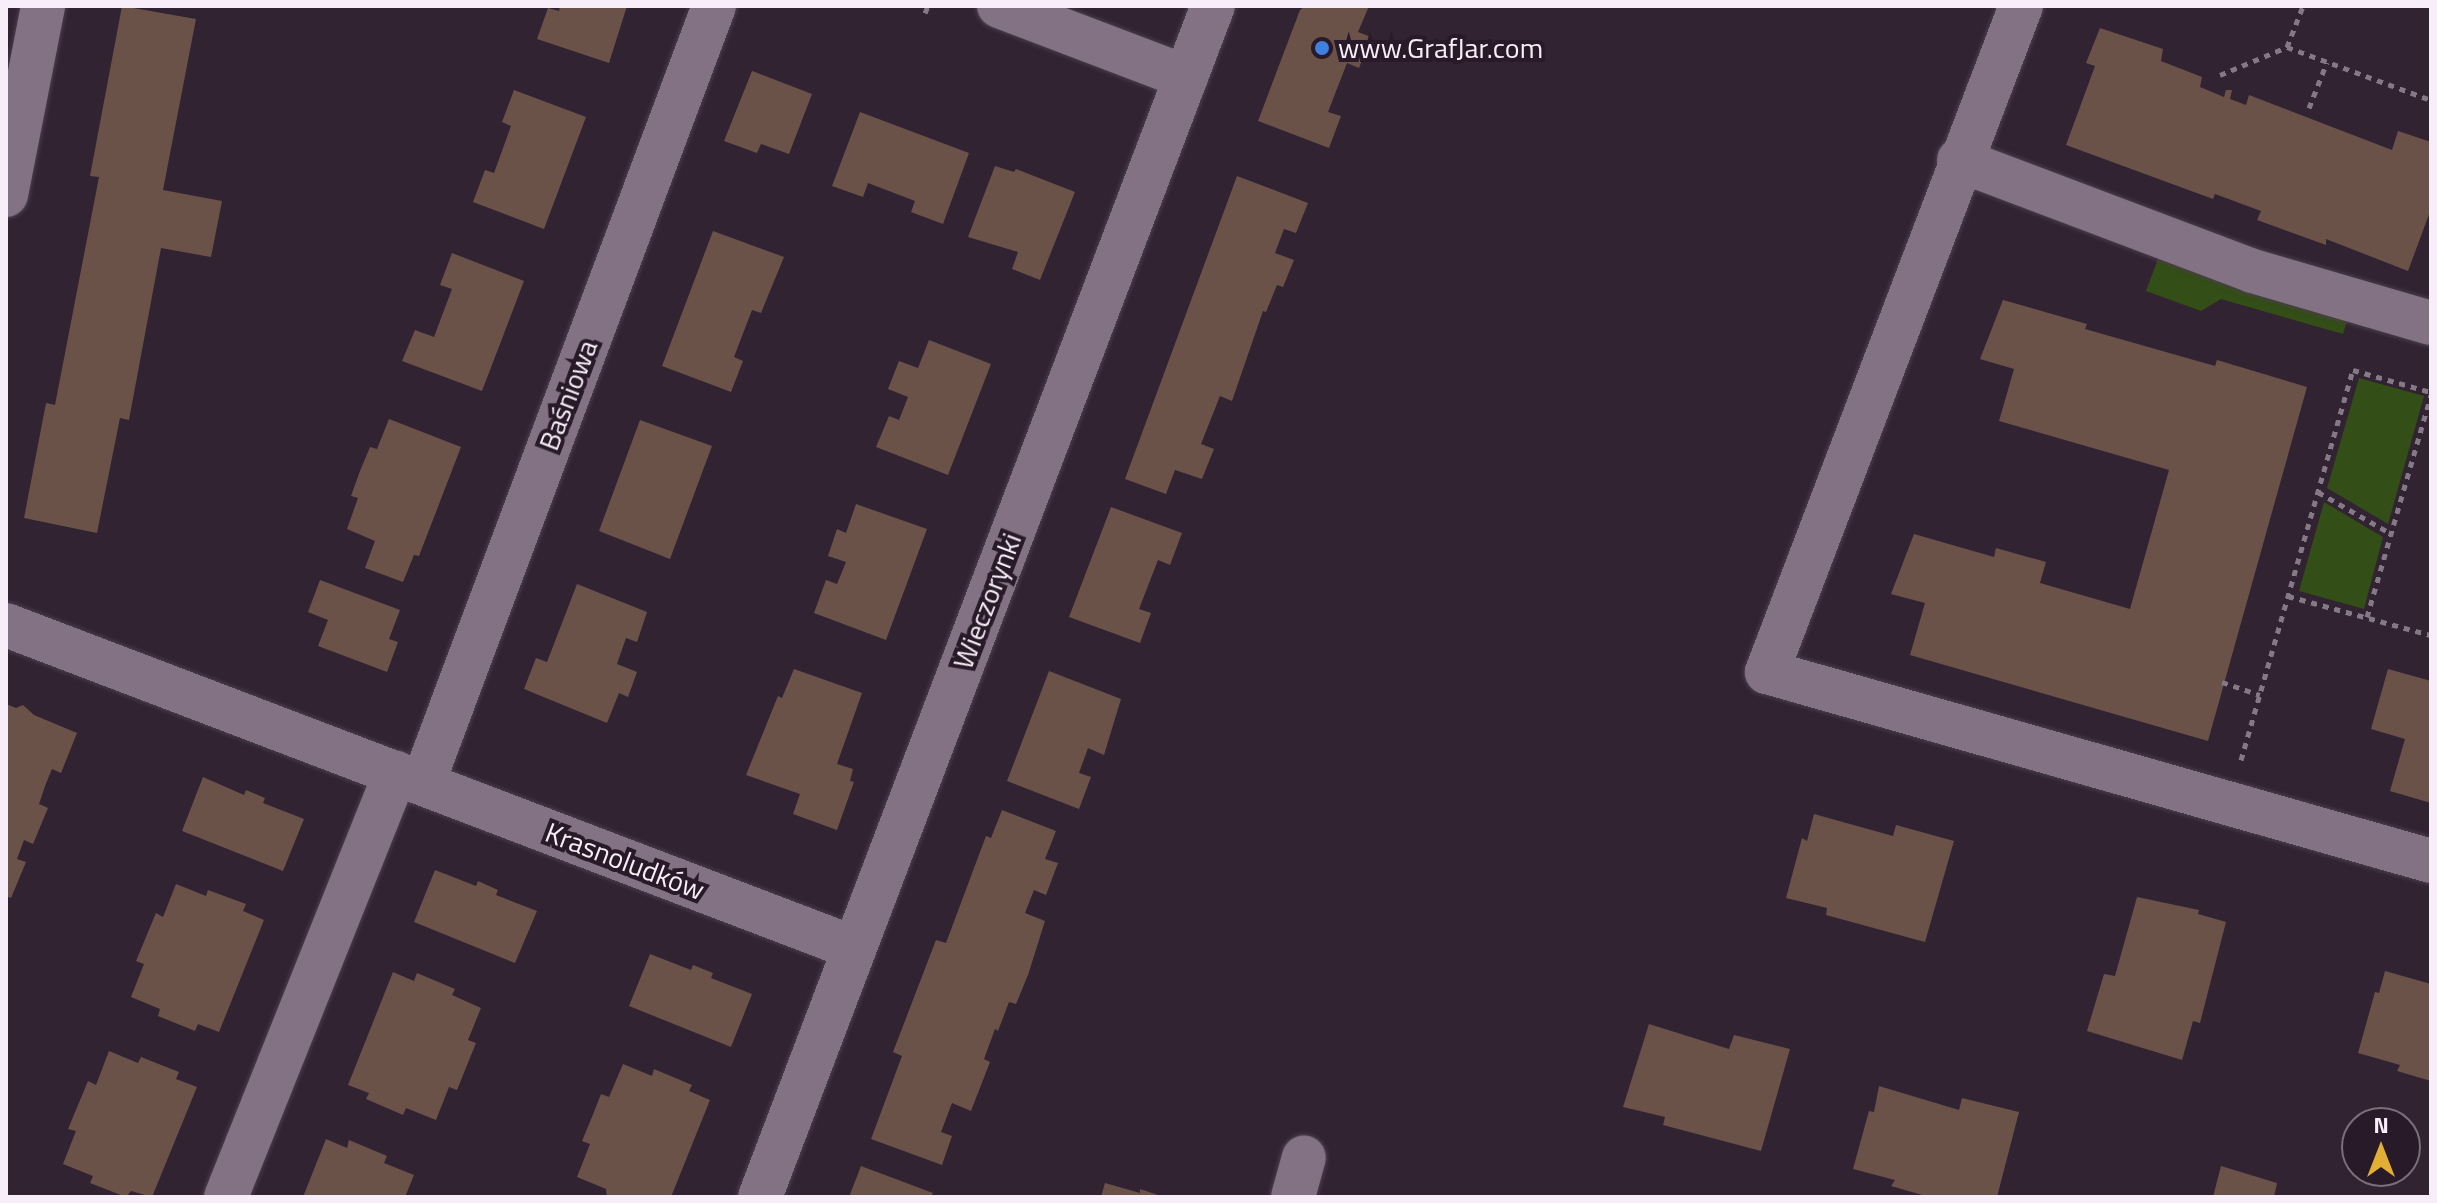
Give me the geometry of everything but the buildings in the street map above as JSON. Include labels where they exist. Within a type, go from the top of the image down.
[{"type":"street","points":[[6,195],[43,6]]},
{"type":"street","name":"Baśniowa","points":[[410,778],[714,6]]},
{"type":"street","points":[[999,6],[1186,77]]},
{"type":"street","name":"Wieczorynki","points":[[760,1197],[1213,6]]},
{"type":"street","points":[[2021,6],[1959,160],[1767,672],[2431,861]]},
{"type":"street","points":[[1959,160],[2253,271],[2431,323]]},
{"type":"street","name":"Krasnoludków","points":[[6,625],[854,948]]},
{"type":"street","points":[[226,1197],[410,778]]},
{"type":"path","points":[[2287,47],[2303,6]]},
{"type":"path","points":[[2220,75],[2287,47],[2431,100]]},
{"type":"path","points":[[2309,108],[2327,62]]},
{"type":"path","points":[[2228,803],[2353,370],[2431,394],[2367,617]]},
{"type":"path","points":[[2317,492],[2390,533]]},
{"type":"path","points":[[2288,596],[2431,635]]},
{"type":"path","points":[[2222,682],[2260,695]]},
{"type":"green space","points":[[2159,256],[2348,318],[2343,334],[2221,299],[2201,311],[2146,291]]},
{"type":"green space","points":[[2359,378],[2424,396],[2388,524],[2327,488]]},
{"type":"green space","points":[[2324,502],[2383,537],[2364,609],[2299,591]]},
{"type":"place","name":"www.GrafJar.com","points":[[1322,48]]}]
